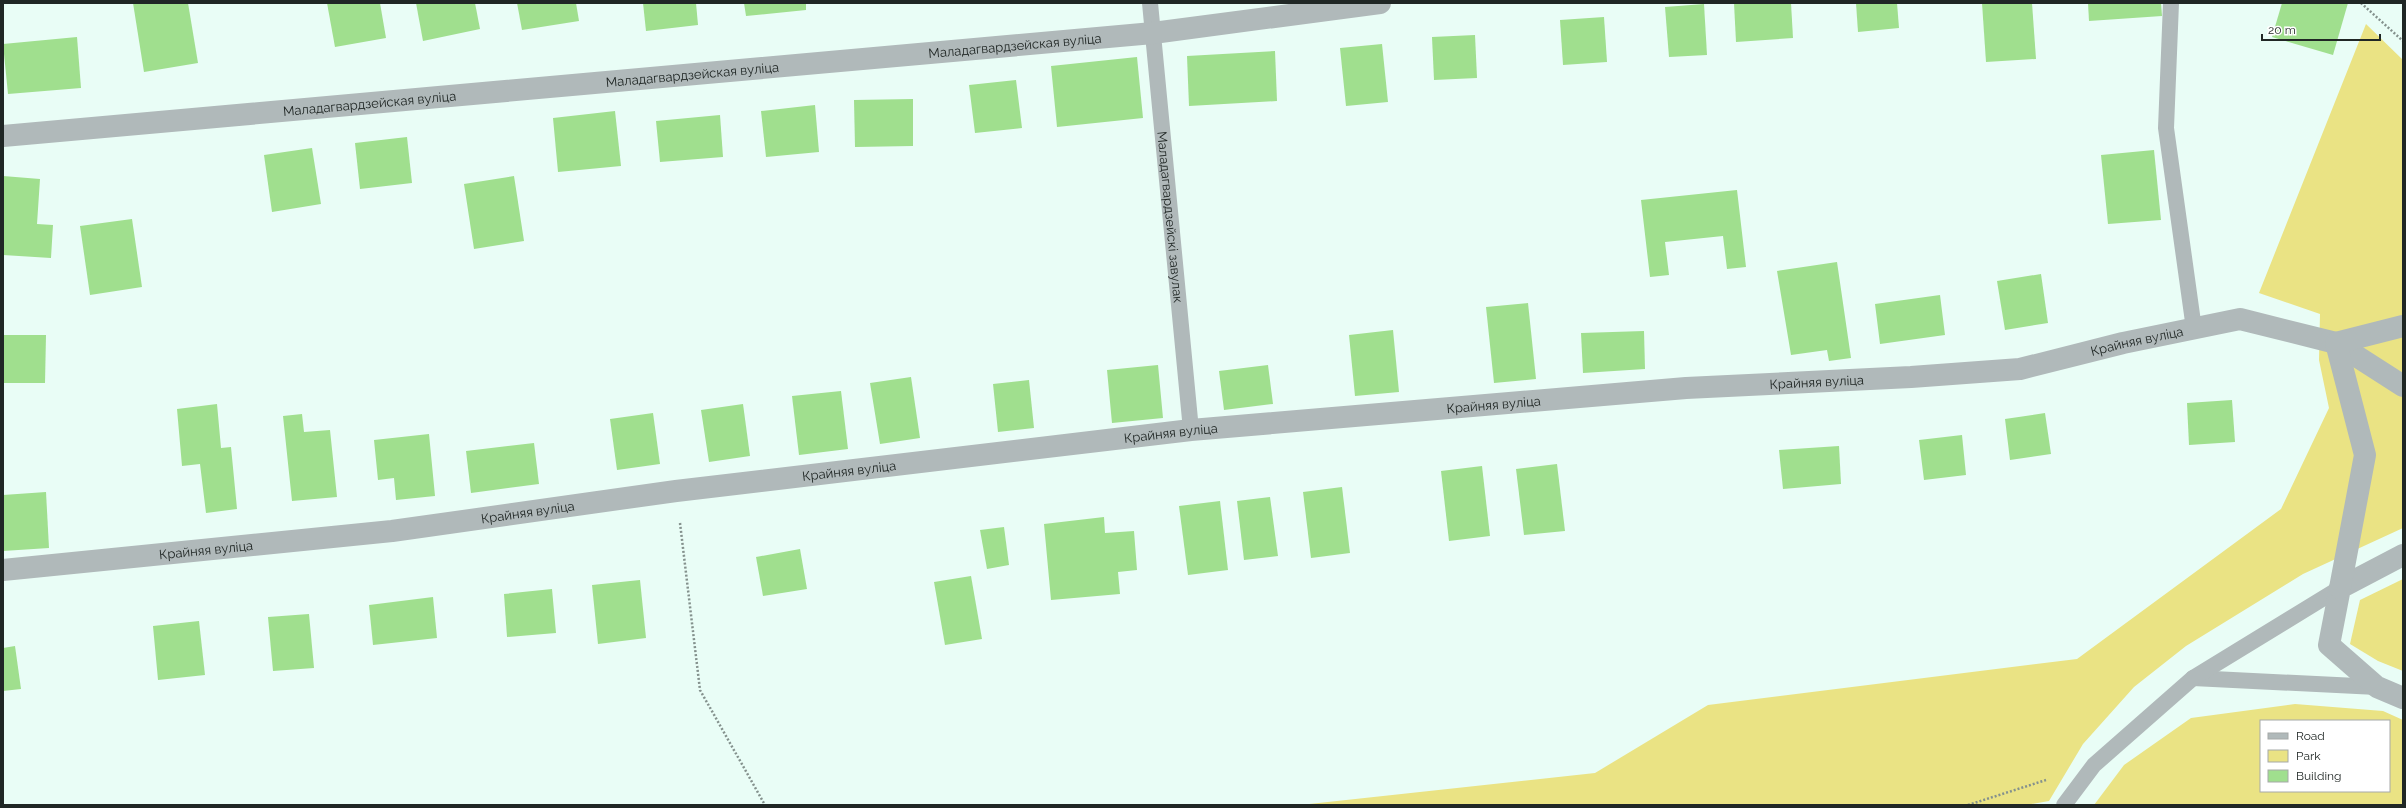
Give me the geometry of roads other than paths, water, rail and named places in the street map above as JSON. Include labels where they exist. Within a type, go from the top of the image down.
[{"type":"street","name":"Маладагвардзейская вуліца","points":[[3,136],[1153,33],[1380,3]]},
{"type":"street","name":"Крайняя вуліца","points":[[3,570],[392,532],[676,491],[1191,430],[1686,388],[1911,377],[2020,369],[2123,343],[2240,319],[2336,343],[2403,386]]},
{"type":"street","name":"Крайняя вуліца","points":[[2336,343],[2403,326]]},
{"type":"street","points":[[2336,343],[2365,455],[2330,645],[2377,687],[2403,698]]},
{"type":"street","points":[[2340,588],[2403,555]]},
{"type":"lane","name":"Маладагвардзейскі завулак","points":[[1150,3],[1191,430]]},
{"type":"lane","points":[[2172,3],[2166,128],[2194,329]]},
{"type":"lane","points":[[2064,805],[2094,765],[2193,678],[2340,588]]},
{"type":"lane","points":[[2193,678],[2377,687]]}]
